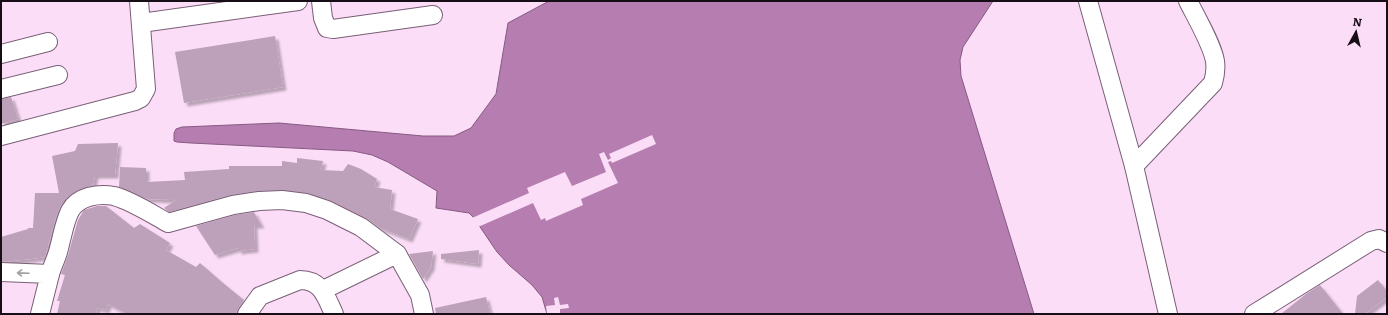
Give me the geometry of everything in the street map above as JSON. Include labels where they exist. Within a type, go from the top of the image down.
[{"type":"street","points":[[1,136],[135,102],[141,98],[146,89],[139,1]]},
{"type":"street","points":[[141,23],[298,1]]},
{"type":"street","points":[[321,1],[325,24],[328,28],[333,29],[433,15]]},
{"type":"street","points":[[1088,1],[1134,166],[1168,314]]},
{"type":"street","points":[[1134,166],[1213,83],[1215,74],[1213,53],[1188,1]]},
{"type":"street","points":[[1,54],[48,42]]},
{"type":"street","points":[[1,89],[58,75]]},
{"type":"street","points":[[40,314],[50,274],[71,209],[78,201],[86,197],[105,195],[117,197],[168,223],[234,205],[259,201],[282,200],[306,203],[327,210],[361,227],[398,254],[420,295],[424,314]]},
{"type":"street","points":[[1254,314],[1371,241],[1379,239],[1387,243]]},
{"type":"street","points":[[323,290],[398,254]]},
{"type":"street","points":[[1,272],[50,274]]},
{"type":"street","points":[[247,314],[260,296],[300,280],[312,281],[323,290],[334,314]]},
{"type":"shaded area","points":[[549,1],[993,1],[963,47],[960,60],[961,76],[1034,314],[547,314],[542,297],[532,285],[509,265],[497,252],[469,213],[436,208],[437,191],[388,162],[372,155],[353,151],[174,141],[174,133],[176,129],[182,127],[279,123],[423,136],[454,136],[471,128],[496,94],[508,23]]},
{"type":"pier","points":[[652,135],[656,144],[612,163],[611,161],[608,162],[618,183],[581,199],[583,205],[546,221],[545,218],[541,220],[533,203],[478,227],[472,218],[529,193],[527,188],[565,172],[572,186],[606,172],[599,154],[604,152],[608,160],[611,158],[609,154]]},
{"type":"pier","points":[[558,297],[560,305],[568,304],[569,308],[560,309],[560,314],[547,314],[546,306],[555,305],[554,298]]},
{"type":"building","points":[[275,36],[283,87],[184,103],[175,52]]},
{"type":"building","points":[[11,97],[18,119],[1,124],[1,99]]},
{"type":"building","points":[[118,143],[115,175],[95,175],[93,185],[78,190],[65,200],[56,217],[45,257],[1,262],[1,237],[28,228],[33,228],[35,193],[59,193],[52,156],[75,151],[78,144]]},
{"type":"building","points":[[297,158],[323,161],[321,170],[343,171],[348,164],[361,169],[377,179],[374,187],[392,190],[390,209],[418,219],[409,239],[380,228],[366,218],[332,201],[307,193],[282,190],[257,191],[230,195],[169,212],[164,208],[176,200],[148,199],[119,187],[120,167],[146,168],[146,182],[185,180],[184,172],[229,169],[229,166],[282,166],[282,161],[297,163]]},
{"type":"building","points":[[97,206],[106,206],[134,228],[140,224],[170,243],[166,250],[196,267],[200,263],[244,300],[235,314],[127,314],[108,304],[106,310],[97,308],[96,314],[57,314],[60,301],[57,301],[65,275],[61,274],[78,220],[84,210]]},
{"type":"building","points":[[254,212],[261,225],[254,225],[255,249],[238,251],[238,248],[215,255],[196,226],[235,215]]},
{"type":"building","points":[[479,250],[478,264],[441,259],[441,254]]},
{"type":"building","points":[[433,251],[431,267],[423,279],[409,254]]},
{"type":"building","points":[[1378,280],[1387,291],[1387,297],[1365,314],[1355,314],[1357,296]]},
{"type":"building","points":[[1320,285],[1343,314],[1281,314],[1306,294]]},
{"type":"building","points":[[486,297],[490,314],[436,314],[435,308]]}]
